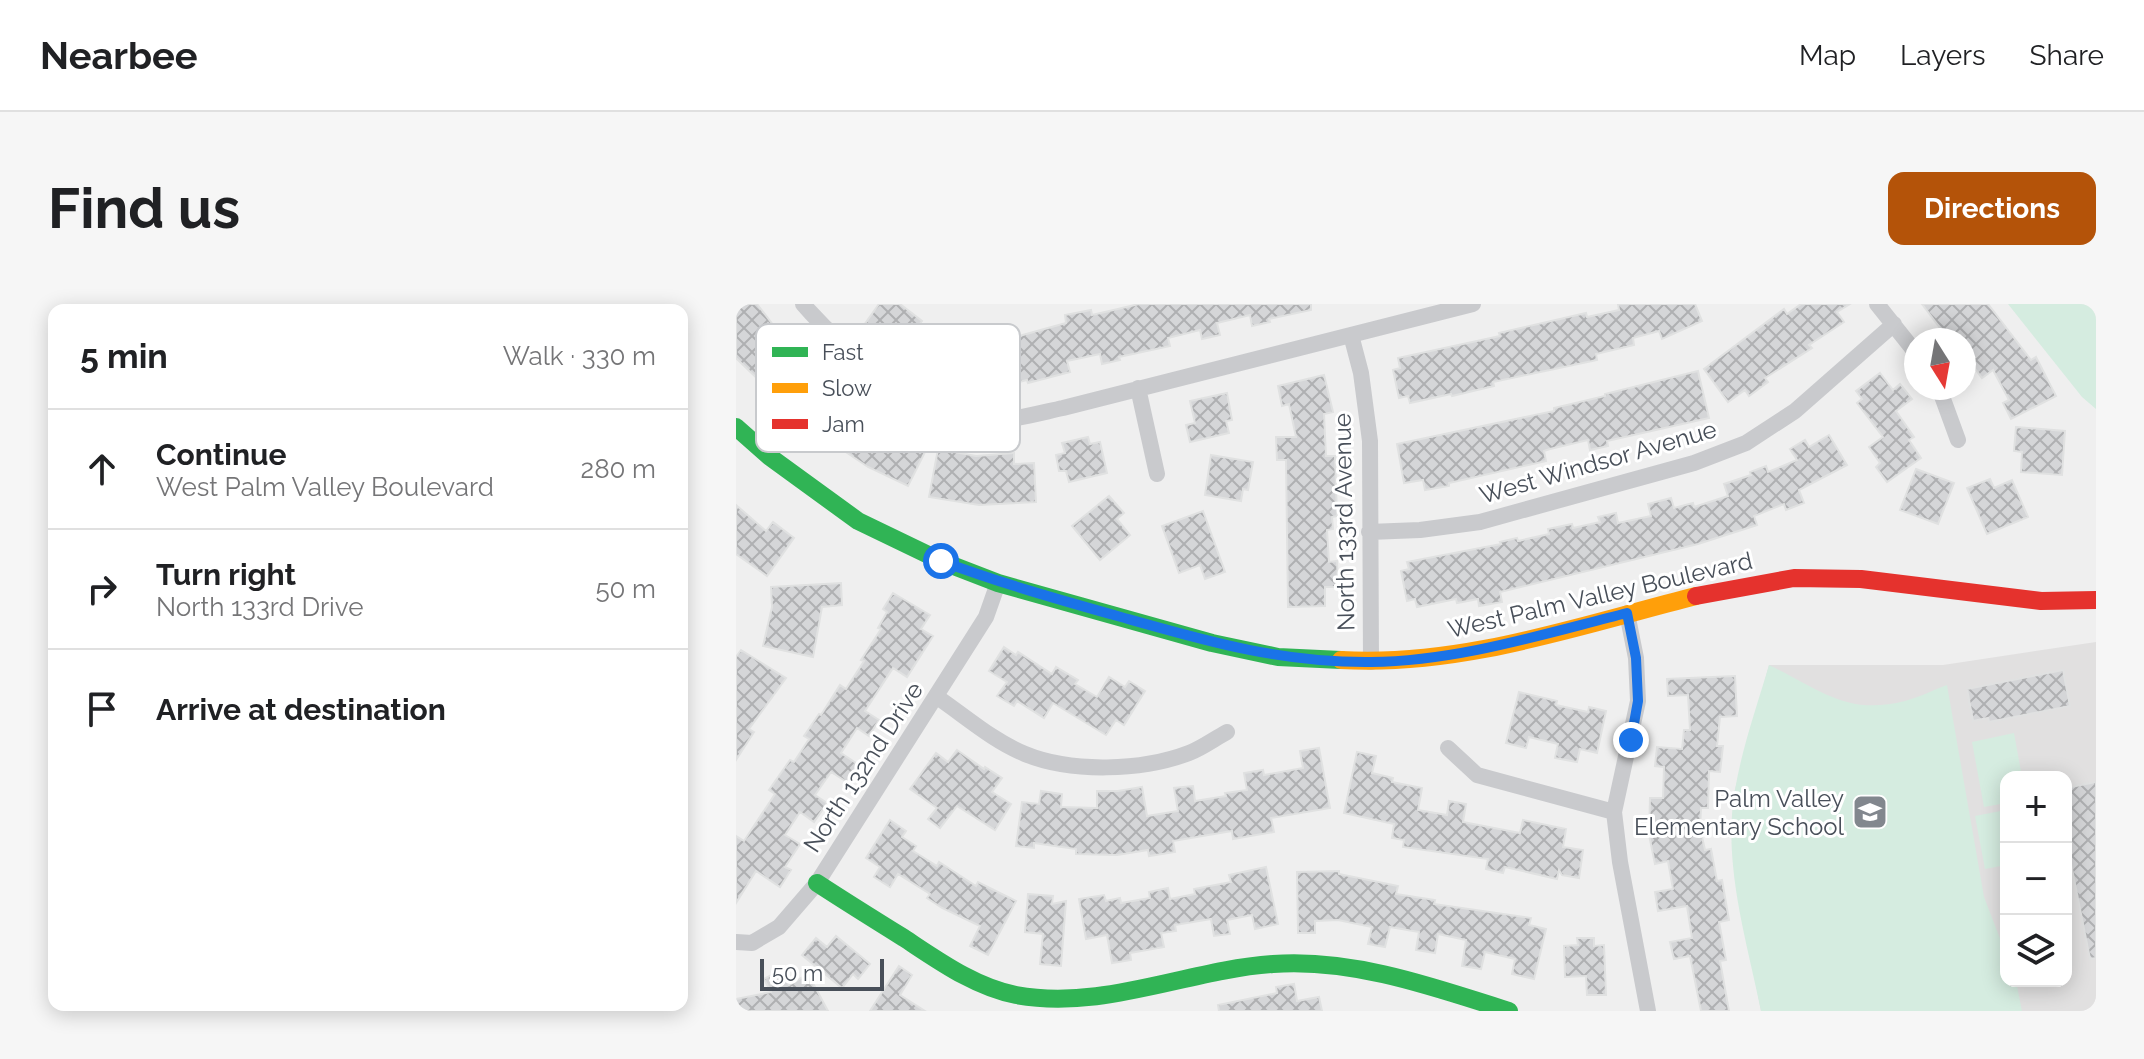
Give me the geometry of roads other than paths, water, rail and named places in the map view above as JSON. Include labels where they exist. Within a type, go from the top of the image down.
[{"type":"street","points":[[808,310],[827,304]]},
{"type":"street","points":[[1020,417],[1473,304]]},
{"type":"street","points":[[1877,304],[1904,337]]},
{"type":"street","points":[[808,310],[825,324]]},
{"type":"street","name":"West Windsor Avenue","points":[[1369,532],[1420,530],[1480,522],[1694,463],[1746,443],[1795,411],[1894,324]]},
{"type":"street","name":"North 133rd Avenue","points":[[1351,335],[1368,410],[1371,662]]},
{"type":"street","points":[[1138,388],[1157,474]]},
{"type":"street","points":[[1943,400],[1958,440]]},
{"type":"street","name":"West Palm Valley Boulevard","points":[[736,427],[756,445]]},
{"type":"street","name":"West Palm Valley Boulevard","points":[[764,452],[858,521],[941,561],[998,583],[1212,643],[1278,657],[1371,662],[1441,656],[1496,647],[1722,589],[1794,578],[1861,579],[2041,601],[2096,600]]},
{"type":"street","name":"North 132nd Drive","points":[[736,942],[752,943],[779,927],[817,883],[986,617],[998,583]]},
{"type":"street","points":[[1627,613],[1636,658],[1638,701],[1614,812],[1620,862],[1648,1011]]},
{"type":"street","points":[[937,697],[1024,754],[1058,764],[1098,768],[1143,764],[1188,753],[1227,732]]},
{"type":"street","points":[[1448,748],[1477,775],[1614,812]]},
{"type":"street","points":[[817,883],[972,981],[1029,998],[1078,999],[1273,964],[1325,966],[1382,977],[1457,994],[1509,1011]]},
{"type":"place","name":"Palm Valley Elementary School","points":[[1870,812]]}]
